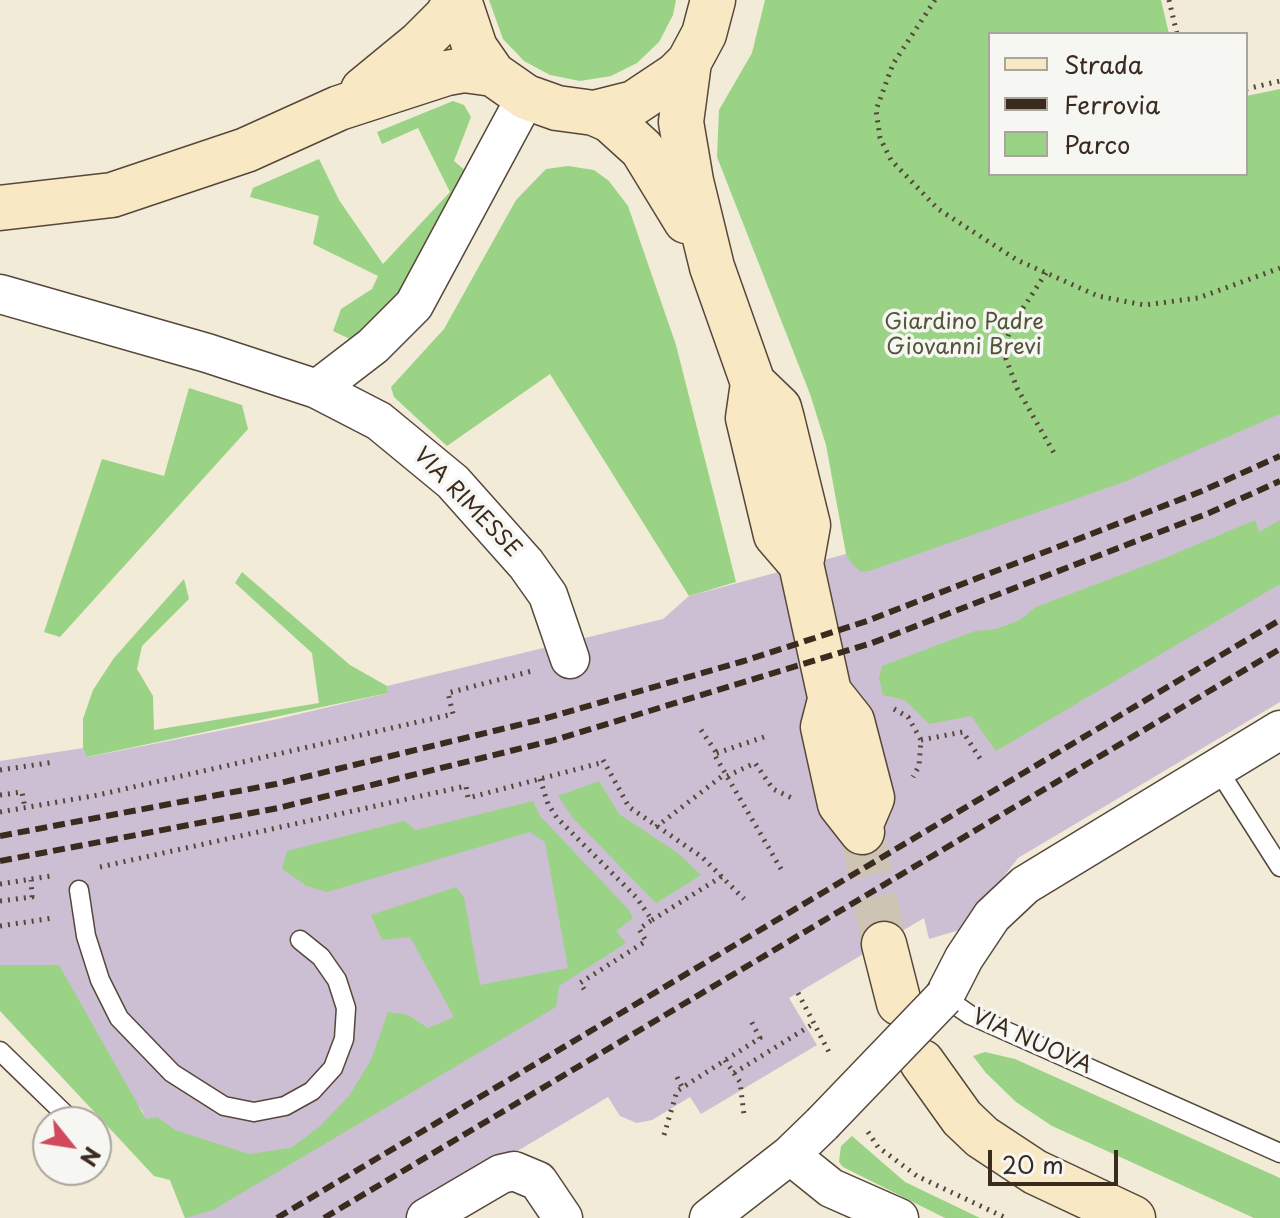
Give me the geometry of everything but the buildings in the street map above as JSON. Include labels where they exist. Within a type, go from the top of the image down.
[{"type":"main road","points":[[458,0],[475,48],[510,86]]},
{"type":"main road","points":[[339,108],[419,44],[458,0]]},
{"type":"main road","points":[[0,208],[112,195],[246,150],[339,108],[464,70],[510,86],[557,108],[594,113],[634,103],[660,88],[689,62],[704,34],[713,0]]},
{"type":"main road","points":[[689,62],[681,122],[712,267],[753,383],[748,418],[776,535],[801,564],[831,697],[852,721],[872,798],[861,829]]},
{"type":"main road","points":[[594,113],[625,131],[649,158],[712,267]]},
{"type":"main road","points":[[884,944],[899,1003]]},
{"type":"main road","points":[[922,1062],[962,1118],[982,1137],[1035,1172],[1133,1218]]},
{"type":"street","points":[[317,389],[373,346],[414,305],[510,86]]},
{"type":"street","name":"VIA RIMESSE","points":[[0,294],[207,353],[317,389],[379,421],[462,492],[526,564],[548,595],[570,659]]},
{"type":"street","points":[[709,1218],[784,1160],[944,997],[964,958],[992,916],[1025,885],[1280,730]]},
{"type":"street","points":[[784,1160],[831,1188],[899,1218]]},
{"type":"street","points":[[426,1218],[501,1174],[514,1171],[538,1181],[563,1218]]},
{"type":"lane","points":[[1217,768],[1280,867]]},
{"type":"lane","points":[[79,890],[82,914],[100,980],[119,1018],[145,1049],[172,1073],[224,1106],[254,1112],[285,1106],[312,1091],[333,1068],[344,1039],[346,1008],[337,980],[321,957],[300,940]]},
{"type":"lane","name":"VIA NUOVA","points":[[944,997],[970,1015],[1280,1153]]},
{"type":"lane","points":[[0,1051],[57,1106]]},
{"type":"path","points":[[935,0],[882,87],[876,110],[880,138],[891,160],[938,209],[1017,260],[1098,296],[1144,305],[1198,298],[1280,268]]},
{"type":"path","points":[[1169,0],[1177,32]]},
{"type":"path","points":[[1248,89],[1280,81]]},
{"type":"path","points":[[1046,273],[1012,325],[1007,339],[1006,359],[1017,388],[1054,453]]},
{"type":"path","points":[[0,812],[251,762],[453,714],[448,693],[528,672]]},
{"type":"path","points":[[701,730],[714,753],[764,737],[714,754],[781,869]]},
{"type":"path","points":[[921,740],[963,732],[981,760]]},
{"type":"path","points":[[656,827],[667,816],[726,776],[713,754],[751,741]]},
{"type":"path","points":[[86,870],[466,786],[468,798],[603,760],[623,801],[724,875],[744,899]]},
{"type":"path","points":[[0,770],[55,762]]},
{"type":"path","points":[[727,776],[755,763],[773,789],[794,800],[805,800]]},
{"type":"path","points":[[540,779],[548,804],[557,818],[636,897],[652,920]]},
{"type":"path","points":[[0,795],[22,792],[25,808]]},
{"type":"path","points":[[0,884],[59,875]]},
{"type":"path","points":[[586,992],[580,983],[646,941],[639,929],[724,875]]},
{"type":"path","points":[[0,901],[32,897],[31,880]]},
{"type":"path","points":[[0,926],[82,914]]},
{"type":"path","points":[[798,993],[837,1068]]},
{"type":"path","points":[[664,1135],[677,1091],[760,1038],[750,1019]]},
{"type":"path","points":[[734,1073],[813,1024]]},
{"type":"path","points":[[725,1060],[740,1082],[744,1115]]},
{"type":"path","points":[[677,1077],[682,1087]]},
{"type":"path","points":[[870,1135],[890,1157],[917,1176],[1006,1218]]},
{"type":"shaded area","points":[[1280,371],[1280,702],[1018,858],[963,929],[929,939],[924,918],[789,998],[817,1045],[701,1114],[690,1097],[652,1120],[637,1123],[620,1116],[608,1097],[405,1218],[185,1218],[142,1110],[0,965],[0,761],[83,748],[88,757],[278,719],[388,693],[387,686],[663,619],[689,596],[846,554]]},
{"type":"green space","points":[[489,0],[676,0],[673,15],[659,42],[637,63],[611,76],[580,81],[550,75],[524,61],[503,39]]},
{"type":"green space","name":"Giardino Padre Giovanni Brevi","points":[[765,0],[1161,0],[1169,32],[988,32],[988,176],[1248,176],[1248,96],[1280,89],[1280,414],[1124,482],[861,572],[846,554],[826,445],[810,394],[717,157],[719,110],[752,53]]},
{"type":"green space","points":[[453,101],[464,105],[471,117],[454,161],[467,172],[399,298],[354,341],[333,331],[341,309],[372,289],[378,276],[313,244],[319,216],[250,197],[253,188],[319,159],[339,200],[383,264],[450,192],[418,128],[382,144],[377,132]]},
{"type":"green space","points":[[568,166],[594,170],[609,181],[628,206],[676,345],[736,582],[689,596],[550,374],[447,446],[394,397],[391,387],[444,329],[516,200],[546,169]]},
{"type":"green space","points":[[189,388],[242,405],[248,429],[60,637],[44,632],[102,459],[164,476]]},
{"type":"green space","points":[[1255,520],[1259,532],[1280,520],[1280,584],[996,751],[971,716],[929,724],[905,700],[883,695],[879,678],[882,666],[975,631],[996,629],[1020,620],[1036,607]]},
{"type":"green space","points":[[242,572],[350,665],[387,686],[388,693],[87,757],[83,748],[83,719],[93,690],[114,658],[184,579],[189,599],[142,646],[137,669],[153,696],[154,730],[319,703],[312,653],[235,583]]},
{"type":"green space","points":[[599,781],[619,814],[679,854],[701,875],[656,903],[573,818],[558,796]]},
{"type":"green space","points":[[533,801],[540,816],[628,909],[633,918],[616,931],[626,943],[559,986],[556,1007],[213,1210],[185,1218],[170,1180],[154,1176],[112,1131],[112,1106],[89,1106],[0,1011],[0,965],[59,965],[146,1119],[157,1117],[175,1130],[249,1154],[291,1148],[319,1127],[349,1096],[371,1060],[388,1012],[408,1015],[428,1028],[454,1017],[410,937],[382,940],[371,915],[456,887],[464,897],[480,985],[568,968],[545,842],[530,832],[327,892],[307,886],[282,869],[287,851],[404,821],[416,830]]},
{"type":"green space","points":[[985,1052],[1015,1059],[1280,1178],[1280,1218],[1254,1218],[1052,1126],[1016,1102],[986,1073],[973,1056]]},
{"type":"green space","points":[[852,1136],[905,1182],[980,1218],[945,1218],[843,1167],[839,1162],[841,1146]]},
{"type":"tunnel","points":[[862,832],[884,944]]},
{"type":"railway","points":[[0,836],[276,784],[543,719],[744,661],[867,621],[1202,491],[1280,456]]},
{"type":"railway","points":[[0,861],[278,808],[551,741],[872,643],[1209,513],[1280,481]]},
{"type":"railway","points":[[277,1218],[1280,620]]},
{"type":"railway","points":[[324,1218],[1280,649]]}]
